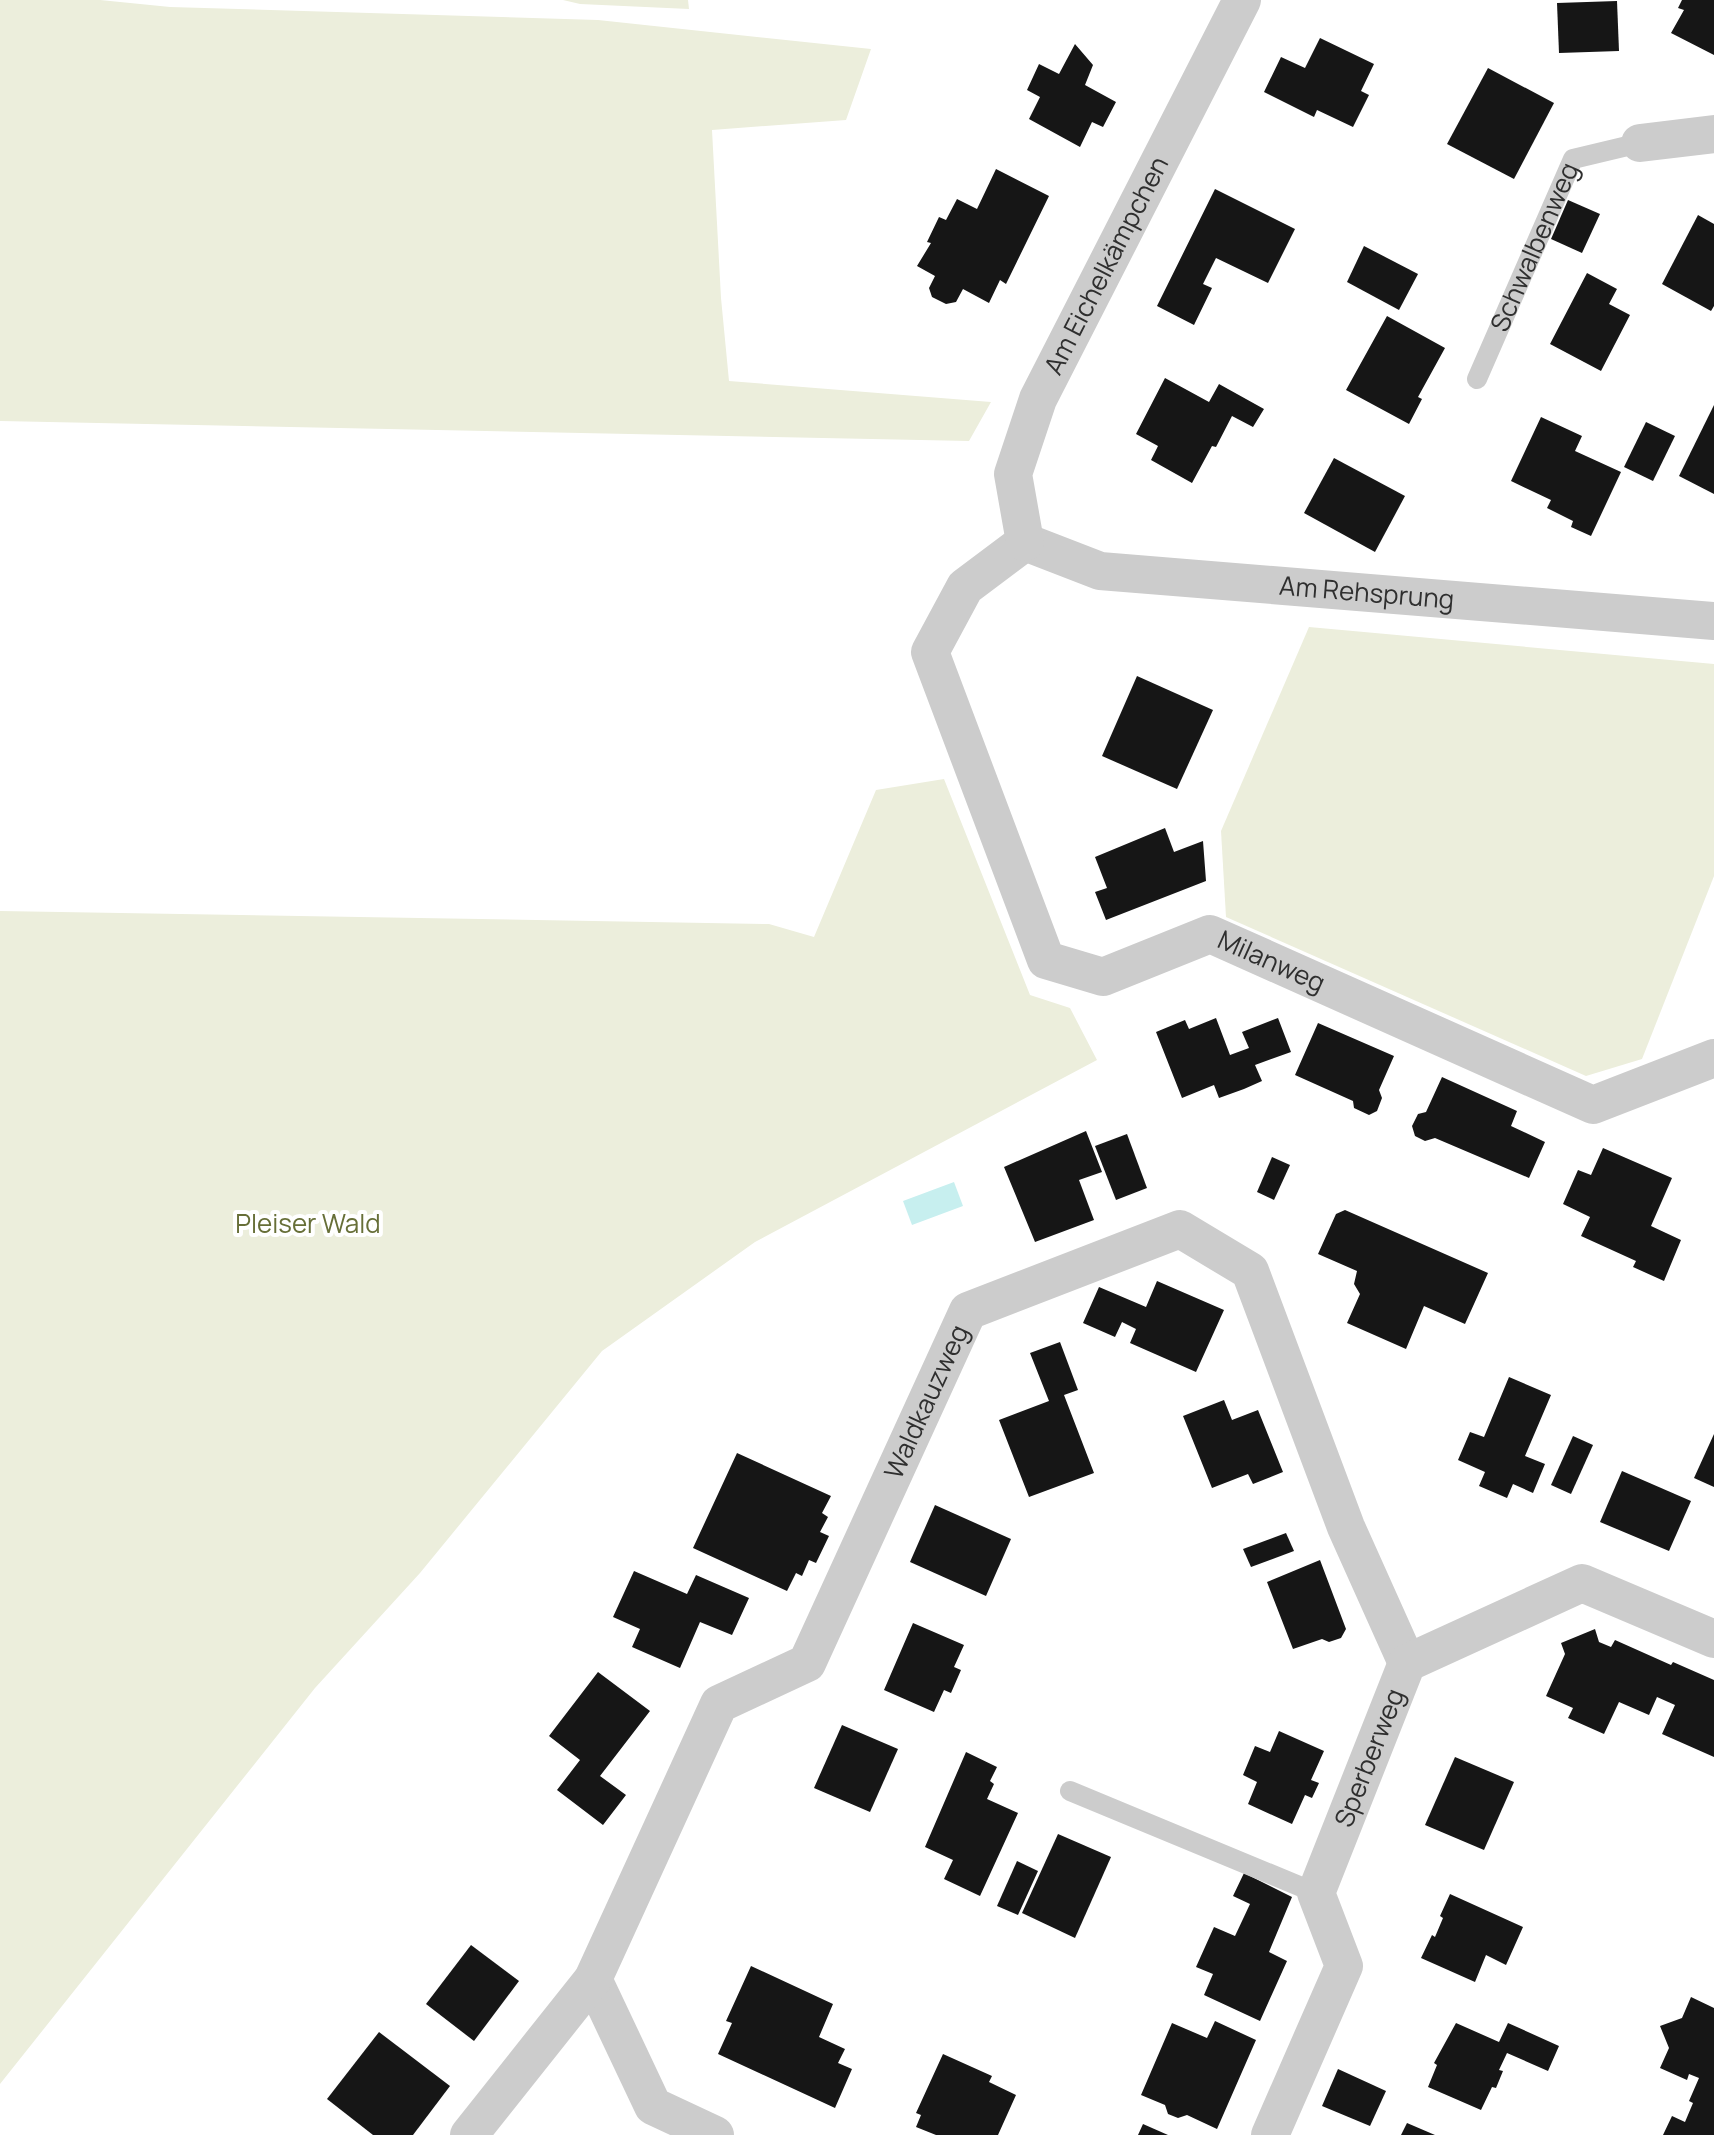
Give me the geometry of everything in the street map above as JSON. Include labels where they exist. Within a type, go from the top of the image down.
[{"type":"street","name":"Am Eichelkämpchen","points":[[1025,542],[1013,474],[1038,399],[1242,0]]},
{"type":"street","name":"Schwalbenweg","points":[[1640,143],[1714,134]]},
{"type":"street","name":"Am Rehsprung","points":[[1025,542],[1100,571],[1714,621]]},
{"type":"street","name":"Milanweg","points":[[1025,542],[965,587],[930,652],[1046,960],[1103,977],[1210,934],[1593,1105],[1714,1058]]},
{"type":"street","name":"Waldkauzweg","points":[[469,2135],[593,1979],[719,1704],[807,1663],[968,1311],[1180,1229],[1250,1271],[1346,1527],[1407,1663]]},
{"type":"street","name":"Sperberweg","points":[[1316,1893],[1407,1663],[1582,1583],[1700,1633]]},
{"type":"street","points":[[1270,2135],[1344,1966],[1316,1893]]},
{"type":"street","points":[[593,1979],[653,2106],[715,2135]]},
{"type":"lane","name":"Schwalbenweg","points":[[1477,379],[1573,159],[1640,143]]},
{"type":"lane","points":[[1070,1791],[1316,1893]]},
{"type":"green space","points":[[0,0],[100,0],[170,7],[598,20],[871,49],[846,120],[712,130],[729,381],[991,402],[969,441],[0,421]]},
{"type":"green space","points":[[563,0],[688,0],[689,9],[580,4]]},
{"type":"green space","points":[[1309,627],[1714,664],[1714,876],[1642,1059],[1586,1076],[1226,917],[1221,831]]},
{"type":"green space","name":"Pleiser Wald","points":[[944,779],[1030,995],[1070,1008],[1097,1060],[755,1242],[602,1351],[420,1573],[315,1688],[0,2084],[0,911],[769,924],[814,937],[876,790]]},
{"type":"water","points":[[954,1182],[963,1206],[912,1225],[903,1201]]},
{"type":"building","points":[[1682,0],[1714,0],[1714,55],[1671,33],[1684,10],[1678,8]]},
{"type":"building","points":[[1617,1],[1619,51],[1559,53],[1557,3]]},
{"type":"building","points":[[1320,38],[1374,64],[1361,91],[1369,95],[1353,127],[1317,110],[1314,117],[1264,92],[1281,57],[1305,68]]},
{"type":"building","points":[[1075,44],[1093,65],[1085,85],[1116,102],[1103,127],[1092,122],[1080,147],[1029,119],[1040,97],[1027,90],[1039,64],[1059,74]]},
{"type":"building","points":[[1488,68],[1554,103],[1514,179],[1447,144]]},
{"type":"building","points":[[996,169],[1049,196],[1006,284],[1000,280],[989,303],[963,289],[956,302],[946,304],[932,297],[929,288],[935,276],[917,266],[931,243],[927,242],[939,217],[946,220],[957,199],[977,209]]},
{"type":"building","points":[[1215,189],[1295,229],[1268,283],[1216,258],[1203,284],[1212,288],[1194,325],[1157,306]]},
{"type":"building","points":[[1568,200],[1600,214],[1582,253],[1551,239]]},
{"type":"building","points":[[1698,215],[1714,224],[1714,306],[1711,311],[1662,284]]},
{"type":"building","points":[[1364,246],[1418,274],[1399,310],[1347,282]]},
{"type":"building","points":[[1587,273],[1617,289],[1609,304],[1630,315],[1601,371],[1550,344]]},
{"type":"building","points":[[1387,316],[1445,348],[1418,397],[1422,399],[1409,424],[1346,390]]},
{"type":"building","points":[[1165,378],[1209,402],[1219,384],[1264,409],[1253,427],[1232,416],[1192,483],[1151,460],[1158,446],[1136,434]]},
{"type":"building","points":[[1714,405],[1714,494],[1679,476]]},
{"type":"building","points":[[1541,417],[1582,436],[1575,451],[1621,472],[1591,536],[1571,527],[1573,521],[1547,508],[1551,500],[1511,481]]},
{"type":"building","points":[[1646,422],[1675,436],[1653,481],[1624,467]]},
{"type":"building","points":[[1334,458],[1405,496],[1375,552],[1304,513]]},
{"type":"building","points":[[1137,676],[1213,710],[1177,789],[1102,756]]},
{"type":"building","points":[[1165,828],[1174,852],[1203,841],[1206,881],[1106,920],[1095,892],[1107,888],[1095,857]]},
{"type":"building","points":[[1216,1018],[1230,1055],[1249,1048],[1242,1032],[1278,1018],[1291,1052],[1255,1065],[1262,1081],[1244,1089],[1219,1098],[1214,1085],[1182,1098],[1156,1032],[1185,1020],[1189,1029]]},
{"type":"building","points":[[1318,1023],[1394,1056],[1379,1090],[1382,1098],[1377,1111],[1369,1115],[1354,1108],[1353,1101],[1295,1075]]},
{"type":"building","points":[[1442,1077],[1517,1111],[1511,1126],[1545,1142],[1529,1178],[1435,1138],[1425,1141],[1415,1136],[1412,1126],[1418,1114],[1426,1112]]},
{"type":"building","points":[[1086,1131],[1102,1172],[1079,1180],[1094,1220],[1035,1242],[1004,1167]]},
{"type":"building","points":[[1127,1134],[1147,1188],[1116,1200],[1095,1146]]},
{"type":"building","points":[[1603,1148],[1672,1178],[1651,1226],[1681,1240],[1664,1281],[1633,1267],[1636,1261],[1581,1236],[1590,1217],[1563,1204],[1578,1170],[1591,1175]]},
{"type":"building","points":[[1272,1157],[1290,1165],[1274,1200],[1257,1192]]},
{"type":"building","points":[[1345,1210],[1488,1273],[1465,1324],[1424,1306],[1406,1349],[1347,1323],[1360,1294],[1354,1284],[1357,1271],[1318,1254],[1336,1214]]},
{"type":"building","points":[[1157,1281],[1224,1310],[1196,1372],[1130,1343],[1136,1329],[1122,1322],[1115,1337],[1083,1323],[1099,1287],[1146,1307]]},
{"type":"building","points":[[1060,1342],[1078,1390],[1064,1395],[1094,1473],[1029,1497],[999,1420],[1049,1401],[1030,1353]]},
{"type":"building","points":[[1509,1377],[1551,1395],[1525,1456],[1545,1464],[1533,1493],[1513,1484],[1507,1498],[1479,1486],[1485,1472],[1458,1460],[1470,1432],[1484,1437]]},
{"type":"building","points":[[1224,1400],[1232,1420],[1258,1410],[1283,1472],[1253,1484],[1248,1474],[1212,1488],[1183,1416]]},
{"type":"building","points":[[1714,1434],[1714,1487],[1694,1478]]},
{"type":"building","points":[[1573,1436],[1593,1445],[1571,1494],[1551,1485]]},
{"type":"building","points":[[737,1453],[831,1496],[822,1513],[828,1517],[820,1532],[829,1536],[816,1563],[809,1560],[802,1576],[796,1573],[787,1591],[693,1548]]},
{"type":"building","points":[[1622,1471],[1691,1501],[1669,1551],[1600,1522]]},
{"type":"building","points":[[935,1505],[1011,1539],[986,1596],[910,1562]]},
{"type":"building","points":[[1286,1533],[1294,1551],[1251,1567],[1243,1549]]},
{"type":"building","points":[[1320,1560],[1346,1629],[1341,1638],[1329,1642],[1322,1639],[1293,1649],[1267,1582]]},
{"type":"building","points":[[634,1571],[687,1594],[696,1575],[749,1598],[732,1635],[700,1622],[680,1668],[632,1647],[640,1629],[613,1617]]},
{"type":"building","points":[[913,1623],[964,1645],[954,1667],[961,1670],[951,1693],[944,1690],[934,1712],[884,1690]]},
{"type":"building","points":[[1595,1629],[1599,1642],[1611,1647],[1615,1640],[1714,1680],[1714,1757],[1662,1734],[1675,1705],[1657,1697],[1649,1715],[1619,1702],[1604,1734],[1568,1718],[1573,1708],[1546,1696],[1565,1654],[1561,1643]]},
{"type":"building","points":[[598,1672],[650,1711],[600,1776],[626,1795],[603,1825],[557,1790],[580,1760],[549,1736]]},
{"type":"building","points":[[842,1725],[898,1749],[870,1812],[814,1788]]},
{"type":"building","points":[[1279,1731],[1324,1751],[1311,1780],[1319,1783],[1312,1798],[1305,1795],[1292,1824],[1248,1804],[1257,1782],[1243,1775],[1255,1746],[1270,1752]]},
{"type":"building","points":[[966,1752],[997,1767],[990,1781],[994,1784],[987,1799],[1018,1813],[980,1896],[944,1879],[953,1860],[925,1847]]},
{"type":"building","points":[[1455,1757],[1514,1782],[1484,1850],[1425,1825]]},
{"type":"building","points":[[1058,1834],[1111,1857],[1075,1938],[1022,1913]]},
{"type":"building","points":[[1017,1861],[1038,1871],[1018,1915],[997,1906]]},
{"type":"building","points":[[1244,1873],[1292,1897],[1269,1952],[1287,1961],[1260,2021],[1204,1995],[1213,1974],[1196,1967],[1214,1927],[1235,1936],[1250,1904],[1233,1896]]},
{"type":"building","points":[[1450,1894],[1523,1927],[1506,1965],[1486,1955],[1475,1982],[1421,1958],[1432,1935],[1435,1937]]},
{"type":"building","points":[[471,1945],[519,1981],[474,2041],[426,2004]]},
{"type":"building","points":[[751,1966],[833,2004],[819,2037],[845,2049],[838,2063],[852,2069],[835,2108],[718,2054],[732,2023],[726,2021]]},
{"type":"building","points":[[1691,1997],[1714,2008],[1714,2135],[1663,2135],[1672,2116],[1685,2122],[1693,2103],[1689,2101],[1699,2078],[1689,2074],[1687,2080],[1660,2068],[1669,2048],[1660,2026],[1682,2018]]},
{"type":"building","points":[[1215,2021],[1256,2040],[1217,2129],[1187,2115],[1178,2118],[1168,2114],[1165,2105],[1141,2095],[1172,2023],[1207,2038]]},
{"type":"building","points":[[1456,2023],[1499,2042],[1508,2023],[1559,2046],[1548,2071],[1507,2053],[1499,2070],[1503,2071],[1496,2088],[1492,2087],[1481,2110],[1428,2087],[1437,2065],[1434,2063]]},
{"type":"building","points":[[379,2032],[450,2086],[413,2135],[373,2135],[327,2099]]},
{"type":"building","points":[[943,2054],[992,2076],[989,2082],[1016,2095],[998,2135],[936,2135],[916,2127],[921,2115],[916,2113]]},
{"type":"building","points":[[1338,2069],[1386,2091],[1370,2126],[1322,2106]]},
{"type":"building","points":[[1407,2123],[1435,2135],[1401,2135]]},
{"type":"building","points":[[1143,2124],[1168,2135],[1138,2135]]}]
